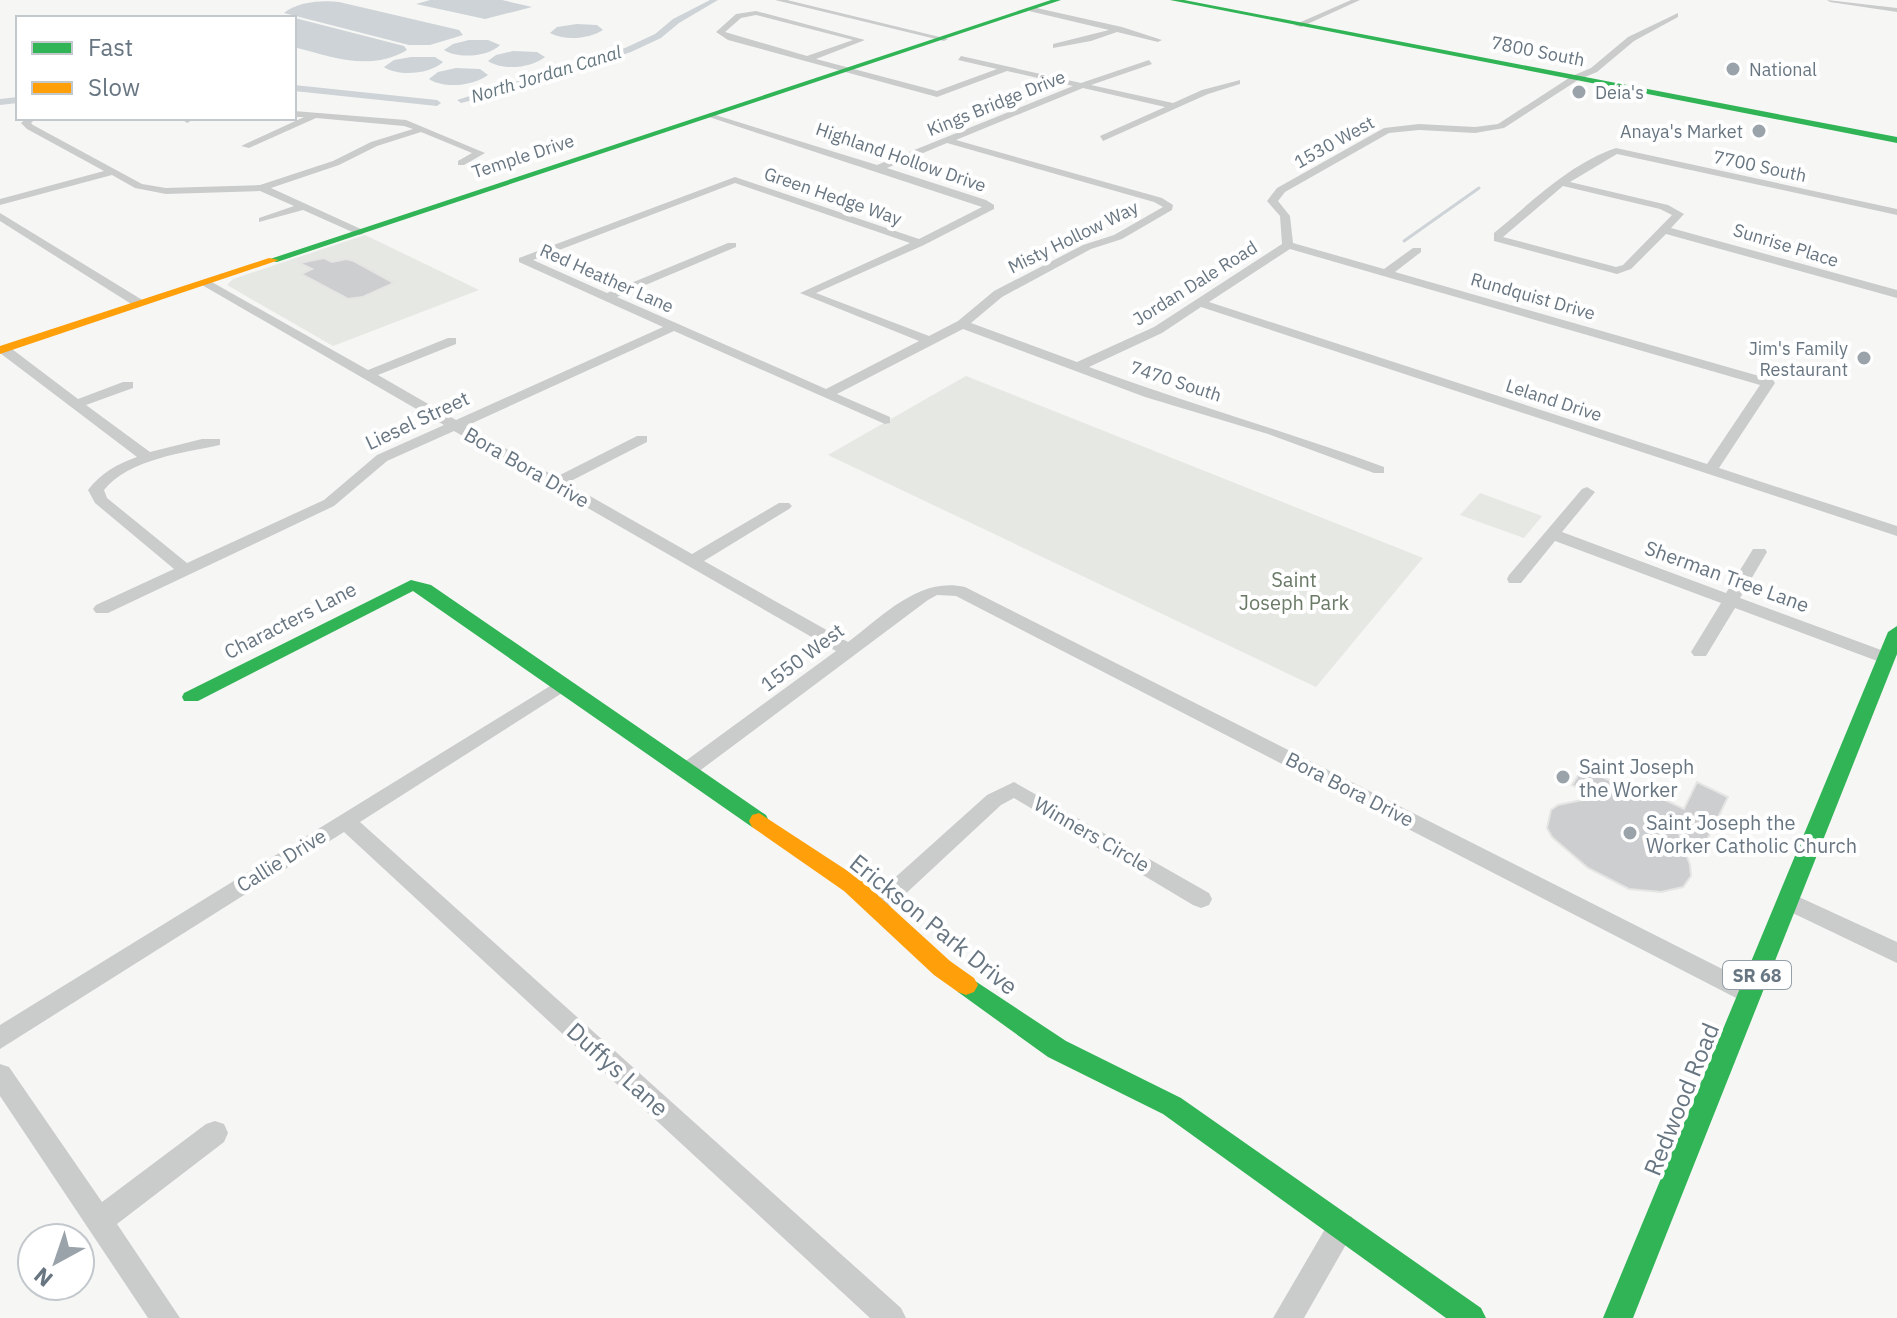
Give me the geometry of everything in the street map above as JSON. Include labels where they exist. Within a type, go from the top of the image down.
[{"type":"street","points":[[778,0],[944,39]]},
{"type":"street","points":[[799,5],[816,0]]},
{"type":"street","name":"Temple Drive","points":[[2,350],[1058,0]]},
{"type":"street","name":"7800 South","points":[[1173,0],[1897,140]]},
{"type":"street","points":[[1298,25],[1357,0]]},
{"type":"street","points":[[1830,0],[1897,10]]},
{"type":"street","points":[[1032,9],[1158,40]]},
{"type":"street","points":[[807,59],[860,39],[751,13],[739,16],[722,27],[720,33],[807,59],[937,94],[1004,69]]},
{"type":"street","name":"1530 West","points":[[1274,204],[1273,198],[1281,190],[1377,134],[1403,127],[1475,130],[1501,126],[1575,78],[1587,75],[1613,57],[1631,39],[1675,15]]},
{"type":"street","points":[[1056,46],[1119,29]]},
{"type":"street","points":[[961,58],[1174,106]]},
{"type":"street","name":"Kings Bridge Drive","points":[[876,169],[1084,84],[1149,62]]},
{"type":"street","points":[[1103,138],[1237,82]]},
{"type":"street","points":[[296,114],[397,122],[423,129],[480,153],[461,163]]},
{"type":"street","name":"Highland Hollow Drive","points":[[712,115],[990,207],[920,243],[806,293],[927,340]]},
{"type":"street","points":[[246,146],[314,116]]},
{"type":"street","points":[[28,120],[26,123],[30,127],[113,172],[152,189],[262,188],[336,163],[374,144],[423,129]]},
{"type":"street","points":[[742,137],[761,130]]},
{"type":"street","name":"Misty Hollow Way","points":[[946,140],[1168,205],[1163,212],[1118,237],[1078,251],[998,294],[962,324]]},
{"type":"street","name":"7700 South","points":[[1563,183],[1589,163],[1616,151],[1897,212]]},
{"type":"street","points":[[0,202],[113,172]]},
{"type":"street","name":"Green Hedge Way","points":[[735,180],[920,243]]},
{"type":"street","name":"Red Heather Lane","points":[[735,180],[523,260],[885,420]]},
{"type":"street","points":[[1563,183],[1677,211],[1678,216],[1627,267],[1617,271],[1498,239],[1498,235],[1563,183]]},
{"type":"street","points":[[262,188],[359,232]]},
{"type":"street","name":"Jordan Dale Road","points":[[1077,367],[1142,339],[1288,245],[1285,216],[1274,204]]},
{"type":"street","points":[[263,220],[306,206]]},
{"type":"street","points":[[0,216],[140,304]]},
{"type":"street","name":"Sunrise Place","points":[[1664,230],[1758,253],[1822,275],[1897,294]]},
{"type":"street","points":[[607,297],[732,245]]},
{"type":"street","name":"Rundquist Drive","points":[[1288,245],[1768,383],[1710,470]]},
{"type":"street","points":[[1386,273],[1417,250]]},
{"type":"street","name":"Bora Bora Drive","points":[[206,283],[848,650]]},
{"type":"street","name":"Leland Drive","points":[[1200,303],[1897,531]]},
{"type":"street","points":[[826,394],[962,324]]},
{"type":"street","name":"7470 South","points":[[962,324],[1171,401],[1273,431],[1379,470]]},
{"type":"street","name":"Liesel Street","points":[[102,609],[329,503],[370,466],[673,327]]},
{"type":"street","points":[[367,375],[452,341]]},
{"type":"street","points":[[2,350],[149,459]]},
{"type":"street","points":[[77,404],[128,385]]},
{"type":"street","points":[[555,483],[642,439]]},
{"type":"street","points":[[186,570],[100,500],[96,490],[101,482],[149,459],[196,443],[215,442]]},
{"type":"street","points":[[1515,579],[1587,492]]},
{"type":"street","points":[[692,561],[784,506]]},
{"type":"street","name":"Sherman Tree Lane","points":[[1552,534],[1886,658]]},
{"type":"street","points":[[1700,652],[1759,552]]},
{"type":"street","name":"Erickson Park Drive","points":[[411,585],[444,601],[878,906],[942,968],[1030,1032],[1057,1049],[1172,1106],[1471,1318]]},
{"type":"street","name":"Characters Lane","points":[[191,697],[411,585]]},
{"type":"street","name":"Bora Bora Drive","points":[[948,589],[969,594],[1750,994]]},
{"type":"street","name":"1550 West","points":[[687,770],[922,596],[935,590],[948,589]]},
{"type":"street","name":"Redwood Road","points":[[1618,1318],[1897,632]]},
{"type":"street","name":"Callie Drive","points":[[0,1038],[563,684]]},
{"type":"street","name":"Winners Circle","points":[[878,906],[994,800],[1014,789],[1201,899]]},
{"type":"street","name":"Duffys Lane","points":[[345,820],[891,1318]]},
{"type":"street","points":[[1788,901],[1897,953]]},
{"type":"street","points":[[0,1075],[165,1318]]},
{"type":"street","points":[[99,1221],[215,1133]]},
{"type":"street","points":[[1288,1318],[1342,1227]]},
{"type":"green space","points":[[365,235],[479,290],[333,346],[227,285],[233,279]]},
{"type":"green space","name":"Saint Joseph Park","points":[[966,376],[1423,558],[1316,687],[828,455]]},
{"type":"green space","points":[[1480,493],[1542,516],[1524,538],[1460,515]]},
{"type":"shaded area","points":[[430,0],[502,0],[532,7],[485,19],[416,4]]},
{"type":"shaded area","points":[[325,1],[459,30],[463,35],[430,45],[409,45],[284,13],[296,6]]},
{"type":"shaded area","points":[[296,18],[404,46],[407,50],[393,57],[365,61],[296,48]]},
{"type":"shaded area","points":[[597,25],[603,30],[577,38],[550,33],[557,27]]},
{"type":"shaded area","points":[[469,40],[488,40],[500,45],[473,55],[457,55],[444,50]]},
{"type":"shaded area","points":[[513,51],[537,52],[545,57],[517,67],[488,61],[496,55]]},
{"type":"shaded area","points":[[435,57],[443,62],[414,73],[384,67],[394,60]]},
{"type":"shaded area","points":[[456,68],[480,69],[488,75],[475,82],[458,85],[429,79],[438,72]]},
{"type":"building","points":[[324,258],[332,262],[354,261],[394,283],[363,297],[348,299],[301,274],[312,269],[299,263]]},
{"type":"building","name":"Saint Joseph the Worker Catholic Church","points":[[1583,768],[1626,788],[1629,783],[1684,809],[1697,782],[1728,797],[1704,846],[1679,834],[1691,876],[1683,887],[1661,892],[1629,889],[1588,868],[1552,837],[1547,828],[1551,810],[1558,805],[1596,797],[1572,785]]},
{"type":"waterway","name":"North Jordan Canal","points":[[461,100],[518,86],[628,50],[658,36],[676,21],[715,0]]},
{"type":"waterway","name":"North Jordan Canal","points":[[296,88],[437,103]]},
{"type":"waterway","name":"North Jordan Canal","points":[[0,102],[16,100]]},
{"type":"waterway","points":[[1404,241],[1479,188]]},
{"type":"traffic: fast","points":[[273,260],[1058,0]]},
{"type":"traffic: fast","points":[[1173,0],[1897,140]]},
{"type":"traffic: fast","points":[[191,697],[411,585],[425,589],[759,821]]},
{"type":"traffic: fast","points":[[1618,1318],[1897,632]]},
{"type":"traffic: fast","points":[[966,985],[1057,1049],[1172,1106],[1471,1318]]},
{"type":"traffic: slow","points":[[0,350],[273,260]]},
{"type":"traffic: slow","points":[[759,821],[852,885],[942,968],[966,985]]},
{"type":"place","name":"National","points":[[1733,69]]},
{"type":"place","name":"Deia's","points":[[1579,92]]},
{"type":"place","name":"Anaya's Market","points":[[1759,131]]},
{"type":"place","name":"Jim's Family Restaurant","points":[[1864,358]]},
{"type":"place","name":"Saint Joseph the Worker","points":[[1563,777]]},
{"type":"place","name":"Saint Joseph the Worker Catholic Church","points":[[1630,833]]}]
